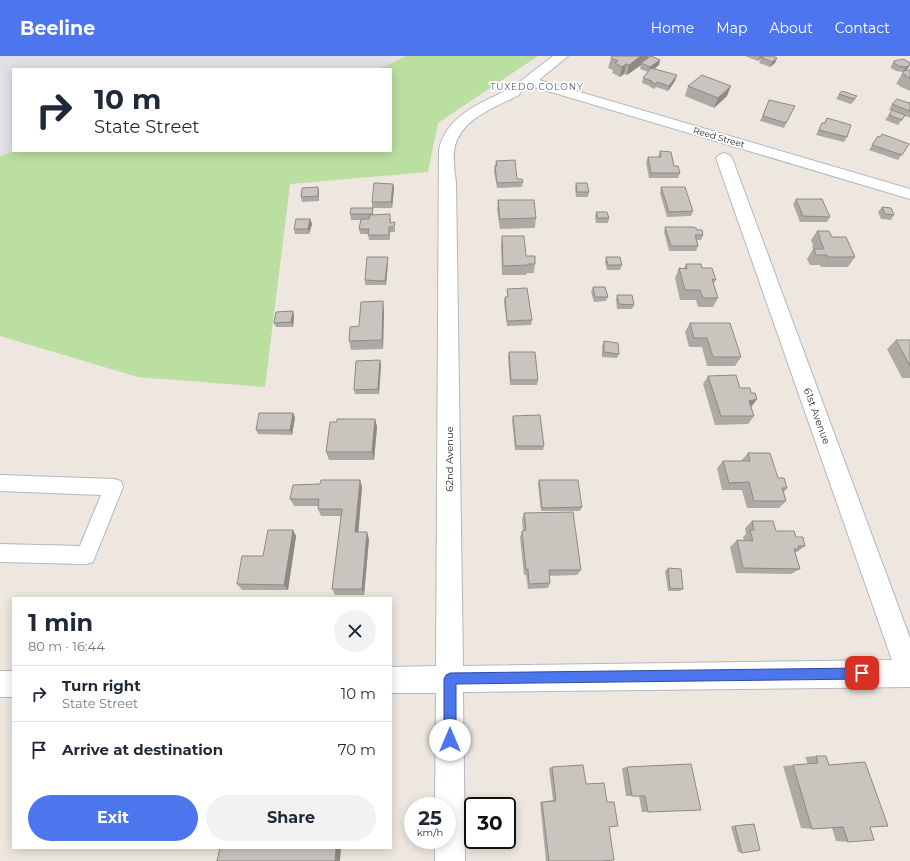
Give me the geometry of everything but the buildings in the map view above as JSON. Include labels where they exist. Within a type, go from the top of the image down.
[{"type":"street","name":"62nd Avenue","points":[[450,861],[447,147],[452,136],[467,119],[477,111],[522,86],[561,56]]},
{"type":"street","name":"Reed Street","points":[[522,86],[910,194]]},
{"type":"street","name":"61st Avenue","points":[[724,158],[910,673]]},
{"type":"street","points":[[392,680],[910,673]]},
{"type":"street","points":[[0,684],[12,684]]},
{"type":"lane","points":[[0,484],[114,487],[86,555],[0,553]]},
{"type":"shaded area","points":[[0,56],[407,56],[380,68],[12,68],[12,152],[0,157]]},
{"type":"green space","points":[[407,56],[538,56],[438,123],[428,172],[290,184],[265,387],[138,377],[0,336],[0,157],[12,152],[392,152],[392,68],[380,68]]},
{"type":"district","name":"TUXEDO COLONY","points":[[537,86]]},
{"type":"route","points":[[450,740],[450,679],[862,673]]}]
